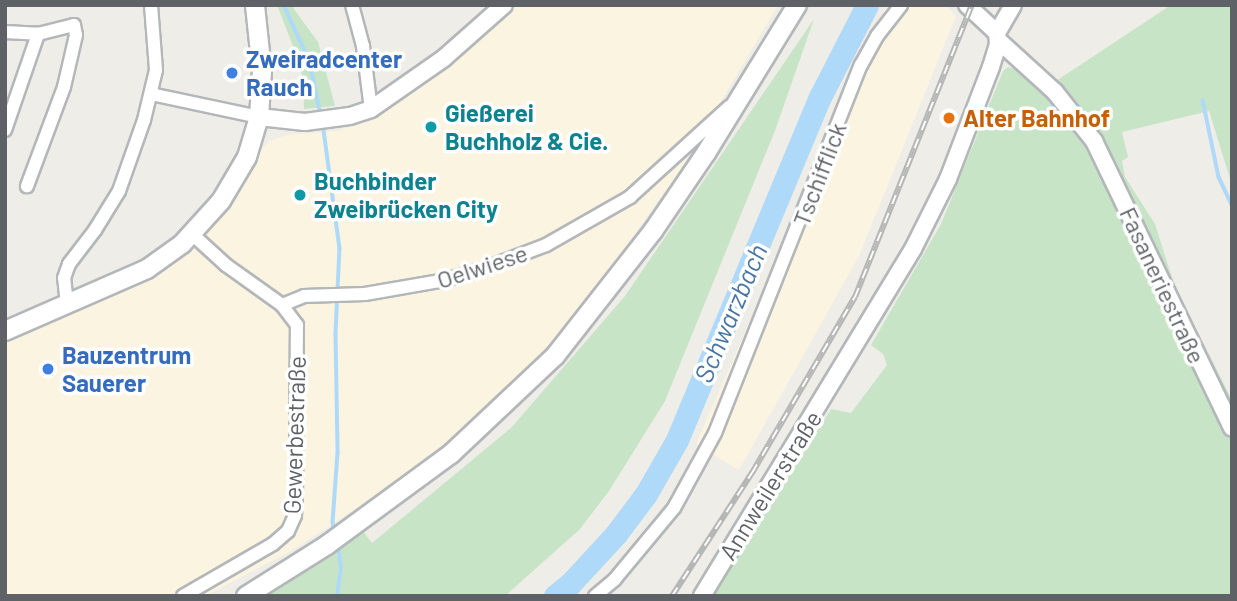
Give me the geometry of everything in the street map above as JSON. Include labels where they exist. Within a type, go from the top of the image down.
[{"type":"main road","points":[[5,331],[147,269],[169,256],[192,234],[232,184],[247,157],[259,117],[262,71],[255,5]]},
{"type":"main road","points":[[246,596],[372,514],[451,454],[555,356],[653,231],[745,92],[797,5]]},
{"type":"street","points":[[67,305],[64,278],[69,264],[95,230],[118,191],[151,94],[156,50],[151,5]]},
{"type":"street","points":[[352,5],[363,46],[371,110]]},
{"type":"street","points":[[151,94],[259,117],[305,122],[336,119],[371,110],[444,58],[504,5]]},
{"type":"street","name":"Tschifflick","points":[[595,596],[615,579],[674,508],[715,433],[861,65],[877,36],[901,5]]},
{"type":"street","points":[[967,5],[998,37],[1013,5]]},
{"type":"street","points":[[5,32],[38,34],[74,25],[76,46],[27,186]]},
{"type":"street","points":[[5,130],[38,34]]},
{"type":"street","name":"Fasaneriestraße","points":[[998,37],[1055,92],[1094,141],[1232,428]]},
{"type":"street","name":"Annweilerstraße","points":[[702,596],[839,375],[913,249],[948,179],[998,37]]},
{"type":"street","name":"Oelwiese","points":[[282,304],[292,299],[319,294],[356,294],[457,276],[511,260],[556,240],[630,197],[745,92]]},
{"type":"street","points":[[192,234],[226,265],[282,304]]},
{"type":"street","name":"Gewerbestraße","points":[[183,596],[273,544],[288,531],[295,515],[297,325],[282,304]]},
{"type":"shaded area","points":[[514,5],[778,5],[681,169],[584,305],[537,360],[482,413],[392,485],[291,551],[205,596],[5,596],[5,341],[188,249],[215,222],[258,152],[270,141],[287,135],[337,131],[360,123],[385,108]]},
{"type":"shaded area","points":[[887,5],[945,5],[956,16],[859,256],[739,470],[696,444],[795,218],[862,53]]},
{"type":"green space","points":[[277,5],[291,5],[318,42],[335,106],[304,109],[303,79]]},
{"type":"green space","points":[[1171,5],[1232,5],[1232,185],[1209,111],[1122,132],[1128,157],[1122,161],[1125,177],[1155,224],[1175,287],[1232,400],[1232,596],[713,596],[831,409],[851,413],[887,365],[883,354],[871,345],[941,224],[1003,71],[1008,67],[1053,83]]},
{"type":"green space","points":[[814,19],[776,128],[665,401],[609,491],[580,529],[505,596],[259,596],[362,530],[372,543],[511,428],[625,296]]},
{"type":"waterway","name":"Schwarzbach","points":[[284,5],[310,62],[321,116]]},
{"type":"waterway","name":"Schwarzbach","points":[[555,596],[570,584],[616,534],[646,494],[677,440],[820,97],[867,5]]},
{"type":"waterway","points":[[1203,100],[1219,177],[1232,205]]},
{"type":"waterway","name":"Schwarzbach","points":[[323,123],[340,248],[336,334],[338,453],[333,522],[335,533]]},
{"type":"waterway","name":"Schwarzbach","points":[[337,596],[341,569],[338,544]]},
{"type":"railway","points":[[672,596],[752,473],[855,297],[972,5]]},
{"type":"place","name":"Zweiradcenter Rauch","points":[[232,73]]},
{"type":"place","name":"Alter Bahnhof","points":[[949,118]]},
{"type":"place","name":"Gießerei Buchholz & Cie.","points":[[431,127]]},
{"type":"place","name":"Buchbinder Zweibrücken City","points":[[300,195]]},
{"type":"place","name":"Bauzentrum Sauerer","points":[[48,369]]}]
